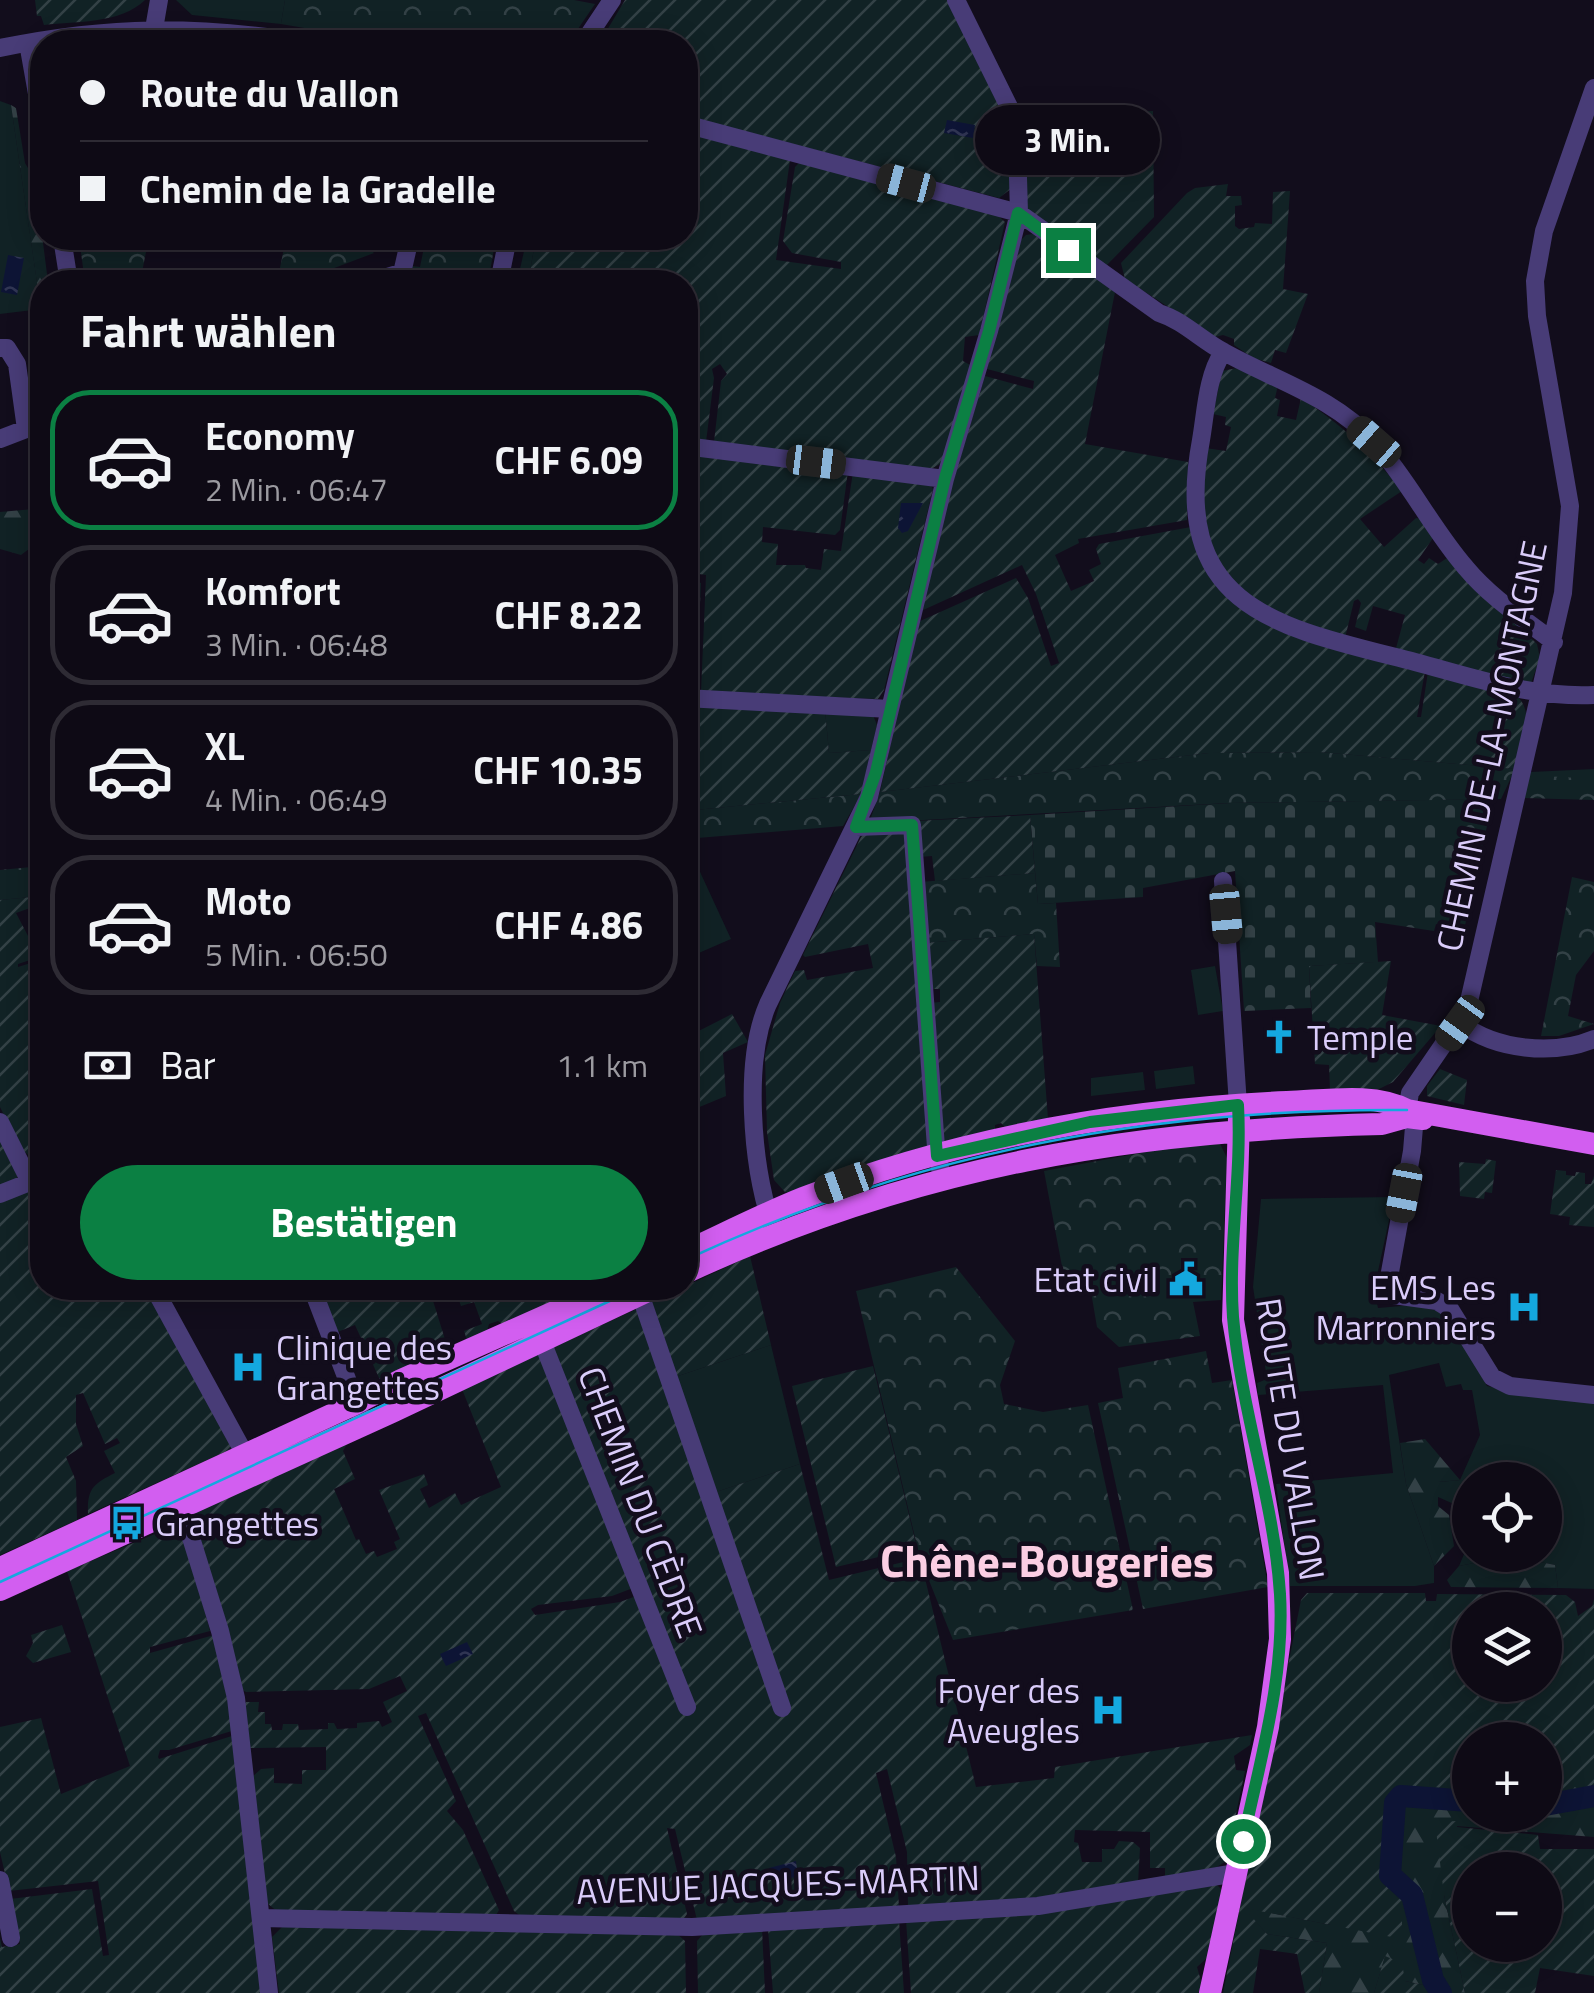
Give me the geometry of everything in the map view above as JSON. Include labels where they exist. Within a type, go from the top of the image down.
[{"type":"main road","points":[[698,1248],[939,1167],[1090,1122],[1238,1105],[1390,1103],[1407,1114],[1594,1148]]},
{"type":"main road","name":"ROUTE DU VALLON","points":[[1210,1993],[1268,1727],[1281,1623],[1278,1573],[1234,1320],[1238,1105]]},
{"type":"main road","points":[[939,1167],[1240,1129],[1382,1124],[1407,1114]]},
{"type":"main road","points":[[698,1266],[772,1223]]},
{"type":"main road","points":[[0,1568],[173,1486],[250,1463],[360,1413],[538,1330],[582,1302]]},
{"type":"main road","points":[[0,1590],[183,1508],[250,1463]]},
{"type":"street","points":[[154,29],[160,0]]},
{"type":"street","points":[[592,30],[612,0]]},
{"type":"street","points":[[772,1223],[755,1124],[758,1032],[768,1004],[870,797],[945,478],[989,331],[1018,213],[1014,117],[956,0]]},
{"type":"street","points":[[115,30],[209,30]]},
{"type":"street","points":[[0,48],[28,42],[30,53]]},
{"type":"street","name":"CHEMIN DE-LA-MONTAGNE","points":[[1407,1114],[1410,1092],[1460,1023],[1471,992],[1554,642],[1567,565],[1570,506],[1537,316],[1535,281],[1544,232],[1594,88]]},
{"type":"street","points":[[698,127],[1018,213],[1223,352],[1333,406],[1374,442],[1465,567],[1492,595],[1554,642]]},
{"type":"street","points":[[0,348],[7,348],[17,364],[26,430],[0,439]]},
{"type":"street","points":[[1223,352],[1215,364],[1194,501],[1206,552],[1224,583],[1257,612],[1310,635],[1541,695],[1594,695]]},
{"type":"street","points":[[698,448],[945,478]]},
{"type":"street","points":[[698,699],[890,708]]},
{"type":"street","points":[[856,827],[912,825],[939,1167]]},
{"type":"street","points":[[1223,880],[1238,1105]]},
{"type":"street","points":[[1460,1023],[1504,1044],[1533,1048],[1564,1048],[1594,1039]]},
{"type":"street","points":[[1407,1114],[1414,1127],[1412,1151],[1386,1294],[1437,1301],[1450,1309],[1492,1377],[1510,1386],[1594,1396]]},
{"type":"street","points":[[0,1122],[30,1171]]},
{"type":"street","points":[[0,1194],[30,1183]]},
{"type":"street","points":[[161,1300],[250,1463]]},
{"type":"street","points":[[317,1300],[360,1413]]},
{"type":"street","points":[[647,1300],[782,1708]]},
{"type":"street","name":"CHEMIN DU CÈDRE","points":[[538,1330],[687,1707]]},
{"type":"street","points":[[173,1486],[183,1508],[236,1698],[269,1993]]},
{"type":"street","name":"AVENUE JACQUES-MARTIN","points":[[260,1918],[710,1926],[1038,1906],[1236,1873]]},
{"type":"street","points":[[0,1880],[11,1938]]},
{"type":"green space","points":[[35,0],[145,0],[111,17],[44,25],[41,16],[37,16]]},
{"type":"green space","points":[[176,0],[285,0],[281,24],[192,15]]},
{"type":"green space","points":[[285,0],[574,0],[595,4],[577,30],[316,30],[281,24]]},
{"type":"green space","points":[[625,0],[947,0],[998,95],[1011,134],[1012,188],[999,198],[698,119],[698,30],[607,30]]},
{"type":"green space","points":[[0,101],[11,105],[35,270],[30,270],[30,310],[0,314]]},
{"type":"green space","points":[[11,105],[16,108],[25,163],[30,172],[30,235]]},
{"type":"green space","points":[[1153,111],[1154,217],[1105,267],[1032,216],[1024,204],[1021,118]]},
{"type":"green space","points":[[698,136],[790,160],[776,260],[841,269],[841,262],[792,253],[783,241],[795,167],[800,162],[995,213],[1005,222],[979,335],[965,337],[963,361],[970,365],[942,463],[931,469],[714,442],[721,381],[727,374],[720,364],[712,369],[706,442],[698,441],[698,270],[530,270],[534,250],[698,250]]},
{"type":"green space","points":[[1228,184],[1226,196],[1241,196],[1242,205],[1235,206],[1235,226],[1239,229],[1254,227],[1255,223],[1272,224],[1273,192],[1290,191],[1283,289],[1308,294],[1286,353],[1275,350],[1271,363],[1253,358],[1234,345],[1234,339],[1215,337],[1125,279],[1121,263],[1187,193],[1195,188]]},
{"type":"green space","points":[[1033,234],[1115,292],[1085,444],[1188,462],[1187,520],[1078,539],[1079,543],[1055,555],[1071,591],[1094,581],[1089,570],[1101,564],[1096,549],[1099,544],[1191,527],[1202,563],[1222,592],[1250,614],[1318,644],[1425,671],[1417,717],[1421,717],[1428,672],[1518,697],[1526,722],[1515,769],[1319,752],[1209,753],[880,792],[918,622],[1016,578],[1028,598],[1051,666],[1059,663],[1022,565],[921,611],[941,522],[985,376],[1033,389],[1034,381],[987,369],[1021,240]]},
{"type":"green space","points":[[32,250],[44,250],[46,270],[35,270]]},
{"type":"green space","points":[[81,250],[146,252],[142,270],[83,270]]},
{"type":"green space","points":[[284,250],[374,253],[329,270],[280,270]]},
{"type":"green space","points":[[424,250],[494,250],[490,270],[412,270],[412,266],[420,267]]},
{"type":"green space","points":[[524,250],[534,250],[530,270],[520,270]]},
{"type":"green space","points":[[1237,368],[1278,385],[1277,416],[1296,420],[1301,398],[1343,429],[1379,464],[1402,491],[1360,519],[1384,547],[1416,518],[1421,519],[1433,538],[1418,560],[1424,564],[1429,558],[1438,564],[1447,558],[1537,644],[1540,658],[1531,683],[1523,685],[1395,652],[1405,615],[1373,606],[1366,631],[1355,627],[1361,603],[1358,599],[1354,601],[1345,638],[1301,626],[1242,594],[1220,568],[1200,510],[1205,448],[1226,451],[1231,427],[1225,425],[1226,417],[1213,414],[1222,371]]},
{"type":"green space","points":[[698,453],[848,471],[840,530],[835,535],[763,527],[762,542],[778,544],[776,565],[805,565],[821,570],[824,549],[841,551],[853,472],[928,481],[933,489],[884,690],[878,699],[701,692],[706,575],[698,574]]},
{"type":"green space","points":[[30,509],[30,548],[21,555],[0,549],[0,512]]},
{"type":"green space","points":[[698,582],[701,583],[698,648]]},
{"type":"green space","points":[[698,704],[825,710],[829,753],[871,750],[861,794],[698,810]]},
{"type":"green space","points":[[825,710],[873,715],[877,725],[871,750],[829,753]]},
{"type":"green space","points":[[1319,752],[1515,769],[1501,799],[1228,803],[869,823],[880,792],[1209,753]]},
{"type":"green space","points":[[1594,769],[1594,784],[1528,778],[1530,772]]},
{"type":"green space","points":[[1529,775],[1594,779],[1594,800],[1523,798]]},
{"type":"green space","points":[[861,794],[843,826],[698,838],[698,810]]},
{"type":"green space","points":[[1493,799],[1464,930],[1436,924],[1434,931],[1375,922],[1378,962],[1309,966],[1311,1008],[1244,1011],[1235,871],[1143,888],[1143,897],[1038,904],[1030,815],[1231,803]]},
{"type":"green space","points":[[1030,815],[1035,873],[935,881],[932,856],[918,857],[915,821]]},
{"type":"green space","points":[[906,828],[932,1138],[927,1148],[793,1193],[785,1192],[774,1180],[767,1132],[765,1055],[780,1003],[795,971],[804,970],[807,980],[873,968],[868,944],[803,955],[864,831]]},
{"type":"green space","points":[[30,867],[30,897],[0,900],[0,870]]},
{"type":"green space","points":[[698,868],[731,939],[698,953]]},
{"type":"green space","points":[[1035,873],[1038,904],[1056,903],[1060,967],[1037,966],[1034,934],[924,943],[920,882]]},
{"type":"green space","points":[[1572,877],[1594,882],[1594,951],[1576,975],[1568,1016],[1594,1024],[1559,1036],[1541,1036]]},
{"type":"green space","points":[[30,897],[30,908],[16,913],[30,940],[30,960],[18,967],[30,963],[30,1156],[21,1149],[0,1107],[0,900]]},
{"type":"green space","points":[[1034,934],[1048,1119],[1006,1128],[1001,1123],[995,1125],[995,1131],[943,1141],[929,1003],[940,1002],[940,989],[928,989],[924,943]]},
{"type":"green space","points":[[1391,961],[1382,1015],[1441,1026],[1393,1082],[1379,1089],[1330,1090],[1329,1065],[1315,1064],[1309,966]]},
{"type":"green space","points":[[1215,966],[1223,1011],[1198,1015],[1191,970]]},
{"type":"green space","points":[[732,1014],[748,1042],[723,1053],[726,1096],[698,1108],[698,1031]]},
{"type":"green space","points":[[1193,1066],[1195,1084],[1156,1089],[1154,1071]]},
{"type":"green space","points":[[1440,1069],[1467,1080],[1464,1105],[1427,1096],[1427,1086]]},
{"type":"green space","points":[[1143,1072],[1145,1090],[1091,1096],[1091,1078]]},
{"type":"green space","points":[[0,1140],[17,1180],[0,1187]]},
{"type":"green space","points":[[1220,1144],[1227,1158],[1221,1300],[1193,1302],[1200,1336],[1119,1347],[1097,1327],[1089,1280],[1065,1282],[1044,1171],[1167,1148]]},
{"type":"green space","points":[[1486,1159],[1496,1161],[1492,1193],[1485,1192],[1484,1199],[1460,1196],[1459,1162],[1485,1164]]},
{"type":"green space","points":[[1556,1170],[1575,1176],[1576,1172],[1585,1173],[1585,1184],[1591,1184],[1594,1176],[1594,1227],[1569,1225],[1570,1217],[1550,1214]]},
{"type":"green space","points":[[28,1191],[30,1300],[152,1300],[232,1446],[88,1514],[93,1488],[115,1473],[104,1451],[120,1443],[117,1438],[105,1444],[83,1393],[76,1395],[76,1424],[83,1446],[66,1457],[76,1481],[77,1520],[0,1555],[0,1202]]},
{"type":"green space","points":[[1394,1197],[1374,1290],[1378,1308],[1413,1305],[1446,1313],[1487,1386],[1525,1394],[1594,1399],[1594,1589],[1558,1588],[1556,1572],[1562,1572],[1562,1462],[1468,1462],[1480,1435],[1472,1390],[1463,1390],[1461,1384],[1446,1387],[1439,1363],[1389,1375],[1406,1484],[1434,1566],[1434,1583],[1290,1586],[1276,1484],[1393,1473],[1383,1385],[1258,1395],[1257,1383],[1267,1379],[1253,1287],[1261,1199]]},
{"type":"green space","points":[[750,1256],[771,1345],[675,1377],[652,1302],[698,1300],[698,1280]]},
{"type":"green space","points":[[956,1267],[1015,1341],[1000,1385],[1004,1404],[1043,1412],[1088,1405],[1133,1610],[953,1640],[920,1558],[856,1291]]},
{"type":"green space","points":[[323,1300],[433,1300],[448,1349],[380,1380],[355,1325],[335,1333]]},
{"type":"green space","points":[[459,1300],[556,1300],[503,1324],[489,1324],[487,1331],[467,1340],[464,1331],[482,1324],[474,1302],[461,1306]]},
{"type":"green space","points":[[641,1307],[713,1493],[800,1464],[829,1580],[920,1558],[976,1787],[1054,1778],[1055,1767],[1252,1735],[1250,1745],[1234,1756],[1236,1770],[1245,1771],[1226,1861],[1217,1867],[1165,1878],[1165,1868],[1150,1868],[1150,1832],[1075,1830],[1074,1842],[1078,1843],[1082,1862],[1102,1862],[1102,1849],[1114,1849],[1119,1841],[1133,1842],[1140,1848],[1138,1883],[1059,1896],[908,1906],[907,1852],[887,1769],[876,1773],[896,1857],[899,1907],[697,1920],[675,1829],[667,1828],[687,1914],[683,1920],[522,1917],[514,1911],[426,1713],[418,1716],[456,1801],[447,1811],[463,1830],[499,1910],[495,1917],[279,1913],[267,1903],[252,1777],[261,1769],[274,1768],[274,1783],[302,1784],[302,1770],[326,1770],[326,1747],[249,1748],[243,1705],[259,1702],[258,1712],[265,1712],[265,1724],[271,1724],[272,1730],[282,1730],[283,1724],[298,1724],[299,1730],[328,1729],[328,1723],[334,1723],[337,1729],[357,1728],[357,1723],[379,1721],[382,1727],[392,1722],[383,1702],[407,1691],[400,1676],[369,1689],[246,1692],[239,1688],[194,1513],[348,1442],[343,1451],[355,1479],[334,1489],[356,1540],[359,1539],[366,1554],[374,1551],[377,1557],[397,1549],[394,1542],[400,1539],[379,1490],[424,1474],[428,1485],[420,1489],[429,1508],[455,1493],[461,1505],[501,1487],[462,1389],[545,1351],[633,1588],[612,1596],[531,1609],[535,1615],[620,1602],[639,1595],[550,1349]]},
{"type":"green space","points":[[771,1345],[800,1464],[713,1493],[675,1377]]},
{"type":"green space","points":[[1206,1351],[1212,1383],[1232,1380],[1268,1587],[1143,1609],[1098,1403],[1123,1398],[1118,1368]]},
{"type":"green space","points":[[873,1366],[917,1548],[836,1567],[792,1386]]},
{"type":"green space","points":[[1425,1439],[1452,1471],[1452,1481],[1438,1482],[1438,1506],[1449,1515],[1452,1548],[1434,1566],[1406,1484],[1400,1443]]},
{"type":"green space","points":[[1452,1481],[1452,1503],[1438,1497],[1438,1482]]},
{"type":"green space","points":[[162,1531],[176,1532],[187,1544],[210,1631],[150,1647],[150,1653],[214,1635],[235,1730],[160,1750],[158,1757],[235,1735],[261,1993],[0,1993],[0,1938],[2,1947],[20,1944],[10,1899],[92,1889],[103,1956],[109,1955],[98,1881],[9,1891],[0,1852],[0,1727],[41,1718],[61,1794],[130,1766],[67,1571]]},
{"type":"green space","points":[[1454,1572],[1556,1572],[1558,1588],[1451,1587],[1447,1580]]},
{"type":"green space","points":[[1307,1593],[1425,1593],[1426,1601],[1436,1601],[1437,1594],[1452,1594],[1452,1702],[1562,1702],[1562,1595],[1575,1602],[1578,1616],[1592,1606],[1594,1599],[1594,1794],[1584,1794],[1575,1787],[1562,1791],[1562,1722],[1452,1722],[1452,1789],[1432,1787],[1413,1794],[1403,1792],[1393,1799],[1383,1876],[1402,1890],[1402,1939],[1244,1908],[1267,1934],[1327,1943],[1319,1993],[1305,1993],[1297,1954],[1260,1949],[1253,1993],[1223,1993],[1301,1600]]},
{"type":"green space","points":[[62,1625],[71,1652],[33,1663],[26,1656],[33,1643],[31,1635]]},
{"type":"green space","points":[[1562,1767],[1594,1775],[1594,1837],[1531,1832],[1562,1832]]},
{"type":"green space","points":[[1452,1770],[1455,1832],[1444,1895],[1452,1932],[1452,1962],[1458,1962],[1465,1993],[1430,1993],[1423,1985],[1405,1981],[1385,1957],[1374,1993],[1319,1993],[1327,1943],[1267,1934],[1242,1907],[1331,1925],[1262,1806]]},
{"type":"green space","points":[[1452,1821],[1452,1832],[1538,1835],[1540,1849],[1594,1849],[1594,1976],[1540,1968],[1535,1993],[1465,1993],[1458,1962],[1562,1962],[1562,1852],[1452,1852],[1452,1932],[1435,1822]]},
{"type":"green space","points":[[1215,1883],[1222,1890],[1207,1958],[1197,1967],[1199,1993],[911,1993],[906,1920]]},
{"type":"green space","points":[[899,1920],[904,1993],[773,1993],[768,1929]]},
{"type":"green space","points":[[284,1925],[676,1933],[685,1941],[686,1993],[279,1993],[272,1937]]},
{"type":"green space","points":[[762,1928],[765,1993],[698,1993],[697,1941],[705,1932]]},
{"type":"green space","points":[[1385,1956],[1402,1963],[1405,1981],[1423,1985],[1430,1993],[1374,1993]]},
{"type":"water","points":[[947,120],[975,125],[973,138],[944,133]]},
{"type":"water","points":[[8,255],[24,258],[17,295],[1,292]]},
{"type":"water","points":[[901,503],[923,503],[908,531],[902,533],[898,528]]},
{"type":"water","points":[[467,1642],[473,1654],[446,1666],[440,1654]]},
{"type":"water","points":[[796,1861],[798,1877],[769,1880],[769,1868]]},
{"type":"waterway","points":[[1441,1993],[1433,1980],[1412,1895],[1390,1875],[1395,1803],[1401,1796],[1452,1800]]},
{"type":"waterway","points":[[1562,1802],[1594,1796]]},
{"type":"tram line","points":[[698,1254],[772,1222],[860,1191],[1037,1144],[1219,1117],[1407,1110]]},
{"type":"tram line","points":[[0,1582],[612,1300]]},
{"type":"place","name":"Temple","points":[[1279,1037]]},
{"type":"place","name":"Etat civil","points":[[1186,1279]]},
{"type":"place","name":"EMS Les Marronniers","points":[[1524,1307]]},
{"type":"place","name":"Clinique des Grangettes","points":[[248,1367]]},
{"type":"place","name":"Grangettes","points":[[127,1523]]},
{"type":"place","name":"Foyer des Aveugles","points":[[1108,1710]]},
{"type":"district","name":"Chêne-Bougeries","points":[[1047,1560]]},
{"type":"route","points":[[1068,250],[1018,213],[989,331],[945,478],[870,797],[856,827],[912,825],[937,1156],[1090,1122],[1238,1105],[1240,1142],[1232,1302],[1278,1573],[1281,1623],[1268,1727],[1243,1841]]}]
